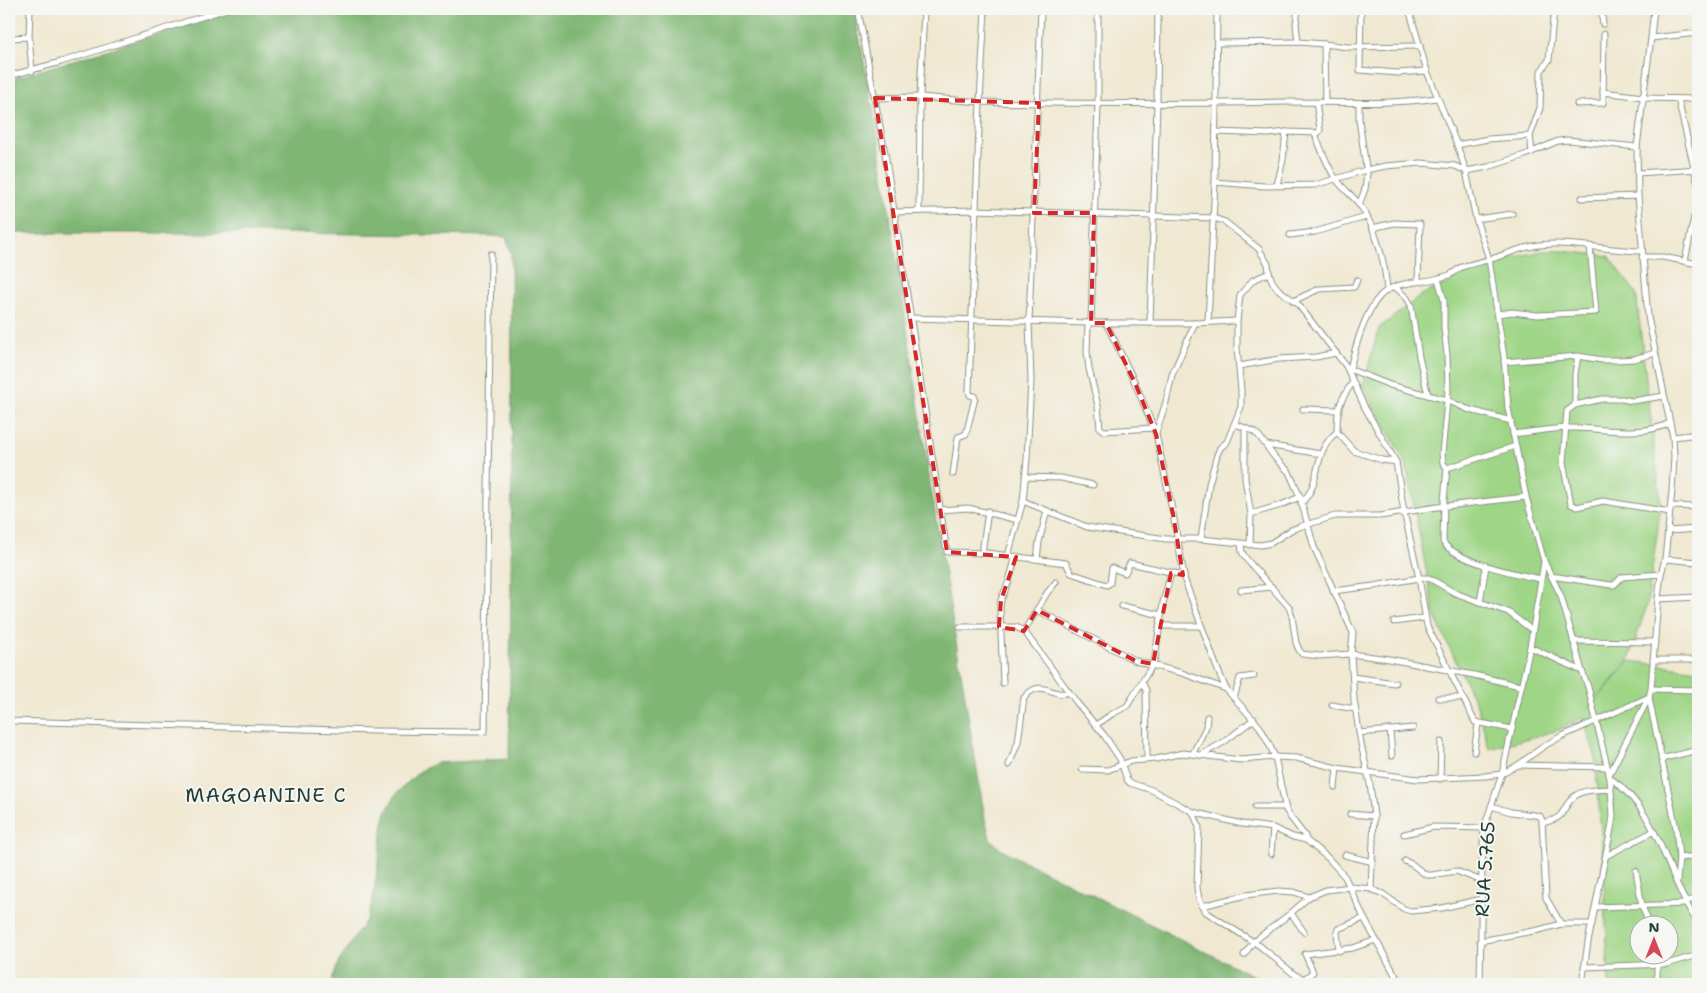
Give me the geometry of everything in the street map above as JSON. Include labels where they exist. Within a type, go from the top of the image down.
[{"type":"street","points":[[30,9],[29,37],[32,70]]},
{"type":"street","points":[[9,76],[212,11],[226,9]]},
{"type":"street","points":[[858,9],[894,212],[947,552],[1016,556],[1066,563],[1073,573],[1107,585],[1110,582],[1112,568],[1126,572],[1130,563],[1183,575]]},
{"type":"street","points":[[919,211],[920,97],[924,9]]},
{"type":"street","points":[[953,474],[958,437],[966,434],[975,398],[969,391],[975,210],[985,9]]},
{"type":"street","points":[[1008,556],[1023,501],[1026,477],[1030,380],[1029,322],[1039,103],[1041,9]]},
{"type":"street","points":[[1098,9],[1098,104],[1090,323],[1087,352],[1089,368],[1098,406],[1100,428],[1104,431],[1155,431]]},
{"type":"street","points":[[1150,322],[1158,9]]},
{"type":"street","points":[[1208,322],[1214,218],[1218,9]]},
{"type":"street","points":[[1298,9],[1296,24],[1298,42]]},
{"type":"street","points":[[1361,9],[1359,68],[1361,71],[1397,73],[1427,71]]},
{"type":"street","points":[[1409,9],[1427,71],[1466,171],[1476,219],[1489,260],[1498,314],[1513,434],[1526,497],[1544,561],[1561,596],[1588,688],[1610,777],[1613,816],[1582,984]]},
{"type":"street","points":[[1532,152],[1530,136],[1540,108],[1541,71],[1549,60],[1554,9]]},
{"type":"street","points":[[1601,9],[1603,24]]},
{"type":"street","points":[[1610,777],[1649,697],[1658,599],[1668,532],[1674,457],[1673,437],[1648,317],[1638,196],[1637,147],[1654,9]]},
{"type":"street","points":[[1651,38],[1698,33]]},
{"type":"street","points":[[1577,104],[1603,103],[1604,34]]},
{"type":"street","points":[[9,38],[29,37]]},
{"type":"street","points":[[1218,43],[1298,42],[1348,47],[1420,46]]},
{"type":"street","points":[[1324,44],[1325,102]]},
{"type":"street","points":[[1603,92],[1643,98],[1698,99]]},
{"type":"street","points":[[875,98],[920,97],[980,102],[1098,104],[1398,103],[1438,98]]},
{"type":"street","points":[[1678,99],[1696,169],[1698,186]]},
{"type":"street","points":[[1216,132],[1315,134],[1320,130],[1316,102]]},
{"type":"street","points":[[1359,103],[1360,129],[1366,170],[1366,182],[1359,205]]},
{"type":"street","points":[[1277,185],[1283,160],[1286,132]]},
{"type":"street","points":[[1315,134],[1337,180],[1359,205],[1372,228],[1381,257],[1387,290]]},
{"type":"street","points":[[1457,145],[1494,138],[1530,136]]},
{"type":"street","points":[[1215,182],[1315,185],[1386,166],[1430,162],[1455,166],[1466,171],[1488,167],[1558,141],[1568,140],[1637,147]]},
{"type":"street","points":[[1638,173],[1696,169]]},
{"type":"street","points":[[1582,198],[1638,196]]},
{"type":"street","points":[[894,212],[975,210],[1214,218],[1225,222],[1259,248],[1268,264],[1269,273],[1274,283],[1294,301],[1349,370],[1365,408],[1396,462],[1404,512],[1419,578],[1424,618],[1470,716],[1478,724],[1512,729]]},
{"type":"street","points":[[1685,261],[1694,217],[1698,210]]},
{"type":"street","points":[[1476,219],[1512,214]]},
{"type":"street","points":[[1290,235],[1315,232],[1366,217]]},
{"type":"street","points":[[1372,228],[1394,223],[1420,224],[1418,281]]},
{"type":"street","points":[[1349,370],[1359,337],[1371,309],[1379,297],[1387,290],[1452,274],[1461,267],[1489,260],[1503,254],[1540,245],[1590,246],[1698,264]]},
{"type":"street","points":[[1498,314],[1512,312],[1538,315],[1596,312],[1590,246]]},
{"type":"street","points":[[9,721],[376,731],[485,731],[491,389],[491,254]]},
{"type":"street","points":[[1201,539],[1209,484],[1217,455],[1220,448],[1227,442],[1241,407],[1242,390],[1237,321],[1240,295],[1253,280],[1269,273]]},
{"type":"street","points":[[1438,278],[1444,300],[1448,374],[1442,454],[1443,463],[1447,468],[1442,538],[1445,545],[1486,566],[1540,579]]},
{"type":"street","points":[[1294,301],[1319,289],[1354,287],[1357,280]]},
{"type":"street","points":[[1395,288],[1407,298],[1411,305],[1418,351],[1428,396]]},
{"type":"street","points":[[910,318],[1090,323],[1237,321]]},
{"type":"street","points":[[1106,323],[1135,383],[1155,431],[1173,514],[1183,575],[1201,626],[1226,689],[1254,719],[1265,735],[1275,757],[1285,807],[1290,818],[1305,836],[1306,840]]},
{"type":"street","points":[[1155,431],[1166,402],[1172,374],[1195,323]]},
{"type":"street","points":[[1239,366],[1316,357],[1336,352]]},
{"type":"street","points":[[1504,362],[1578,356],[1602,360],[1634,359],[1655,352]]},
{"type":"street","points":[[1574,405],[1575,374],[1578,356]]},
{"type":"street","points":[[1349,370],[1390,385],[1447,400],[1467,409],[1511,421]]},
{"type":"street","points":[[1353,382],[1344,394],[1337,410],[1337,432],[1354,451],[1382,460],[1396,462]]},
{"type":"street","points":[[1664,396],[1632,401],[1602,399],[1574,405],[1567,411],[1564,472],[1573,506],[1603,502],[1670,512]]},
{"type":"street","points":[[1302,409],[1337,410]]},
{"type":"street","points":[[1513,434],[1566,428],[1629,431],[1661,428],[1670,423]]},
{"type":"street","points":[[1235,424],[1260,436],[1275,458],[1289,472],[1300,497],[1314,547],[1353,633],[1351,654],[1355,709],[1370,784],[1374,816],[1371,889]]},
{"type":"street","points":[[1245,428],[1245,478],[1250,514],[1250,544]]},
{"type":"street","points":[[1302,503],[1312,489],[1323,446],[1337,432]]},
{"type":"street","points":[[1673,437],[1698,434]]},
{"type":"street","points":[[1266,444],[1321,454]]},
{"type":"street","points":[[1447,468],[1516,446]]},
{"type":"street","points":[[1026,477],[1061,478],[1093,485]]},
{"type":"street","points":[[1250,514],[1300,497]]},
{"type":"street","points":[[1023,501],[1087,527],[1176,539],[1201,539],[1266,545],[1291,530],[1340,515],[1380,516],[1526,497]]},
{"type":"street","points":[[1670,506],[1698,507]]},
{"type":"street","points":[[940,510],[968,508],[1018,520]]},
{"type":"street","points":[[1037,559],[1039,542],[1047,511]]},
{"type":"street","points":[[982,553],[988,512]]},
{"type":"street","points":[[1668,532],[1698,529]]},
{"type":"street","points":[[1241,544],[1242,552],[1247,560],[1289,607],[1296,643],[1302,654],[1320,656],[1351,654],[1389,659],[1520,686]]},
{"type":"street","points":[[1003,683],[999,627],[1001,600],[1016,556]]},
{"type":"street","points":[[1665,559],[1698,562]]},
{"type":"street","name":"RUA 5.765","points":[[1480,984],[1484,828],[1502,774],[1530,647],[1544,561]]},
{"type":"street","points":[[1480,602],[1486,566]]},
{"type":"street","points":[[1096,725],[1127,706],[1153,664],[1161,615],[1171,573]]},
{"type":"street","points":[[1552,576],[1614,585],[1622,577],[1661,574]]},
{"type":"street","points":[[1333,591],[1429,578],[1455,593],[1508,612],[1532,630]]},
{"type":"street","points":[[1024,631],[1050,588],[1056,582]]},
{"type":"street","points":[[1241,590],[1272,587]]},
{"type":"street","points":[[1658,599],[1698,597]]},
{"type":"street","points":[[1122,606],[1161,615]]},
{"type":"street","points":[[1036,610],[1136,661],[1182,673],[1226,689]]},
{"type":"street","points":[[1394,622],[1424,618]]},
{"type":"street","points":[[1159,626],[1201,626]]},
{"type":"street","points":[[960,627],[1016,627],[1024,631],[1069,692],[1104,735],[1122,765],[1127,780],[1130,783],[1152,790],[1193,812],[1242,824],[1273,828],[1293,837],[1306,840],[1328,858],[1345,877],[1364,918],[1400,984]]},
{"type":"street","points":[[1573,641],[1655,642]]},
{"type":"street","points":[[1530,647],[1582,671]]},
{"type":"street","points":[[1653,660],[1698,660]]},
{"type":"street","points":[[1234,698],[1240,678],[1254,676]]},
{"type":"street","points":[[1354,677],[1395,683]]},
{"type":"street","points":[[1142,682],[1146,690],[1147,759]]},
{"type":"street","points":[[1009,765],[1018,742],[1024,698],[1028,693],[1039,688],[1044,688],[1060,695],[1069,692]]},
{"type":"street","points":[[1650,689],[1698,690]]},
{"type":"street","points":[[1082,769],[1108,770],[1131,761],[1183,752],[1241,760],[1275,757],[1296,758],[1337,768],[1418,779],[1502,774],[1544,746],[1649,697]]},
{"type":"street","points":[[1649,697],[1676,828],[1679,858],[1677,881]]},
{"type":"street","points":[[1438,698],[1462,698]]},
{"type":"street","points":[[1332,705],[1355,709]]},
{"type":"street","points":[[1193,754],[1206,728],[1207,717]]},
{"type":"street","points":[[1200,755],[1224,742],[1254,719]]},
{"type":"street","points":[[1474,752],[1478,724]]},
{"type":"street","points":[[1359,733],[1413,728]]},
{"type":"street","points":[[1390,730],[1392,756]]},
{"type":"street","points":[[1440,778],[1441,742]]},
{"type":"street","points":[[1662,758],[1698,750]]},
{"type":"street","points":[[1518,765],[1607,767]]},
{"type":"street","points":[[1335,787],[1337,768]]},
{"type":"street","points":[[1610,777],[1644,811],[1686,903],[1698,923]]},
{"type":"street","points":[[1542,823],[1558,819],[1575,796],[1581,793],[1610,788]]},
{"type":"street","points":[[1492,806],[1511,812],[1540,816],[1546,898],[1561,924]]},
{"type":"street","points":[[1255,807],[1285,807]]},
{"type":"street","points":[[1193,812],[1199,827],[1197,888],[1202,906],[1213,918],[1253,942],[1283,966],[1304,979],[1318,984]]},
{"type":"street","points":[[1350,814],[1374,816]]},
{"type":"street","points":[[1404,834],[1434,827],[1484,828]]},
{"type":"street","points":[[1271,854],[1273,828]]},
{"type":"street","points":[[1606,856],[1654,831]]},
{"type":"street","points":[[1345,855],[1373,862]]},
{"type":"street","points":[[1679,858],[1698,856]]},
{"type":"street","points":[[1405,861],[1426,875],[1456,871],[1482,881]]},
{"type":"street","points":[[1636,871],[1642,906],[1646,916]]},
{"type":"street","points":[[1244,955],[1253,942],[1309,897],[1326,890],[1351,887],[1371,889],[1383,894],[1404,909],[1411,911],[1442,908],[1482,899]]},
{"type":"street","points":[[1202,906],[1246,895],[1278,891],[1294,892],[1309,897]]},
{"type":"street","points":[[1596,907],[1686,903],[1698,899]]},
{"type":"street","points":[[1291,913],[1304,932]]},
{"type":"street","points":[[1339,951],[1338,929],[1364,918]]},
{"type":"street","points":[[1480,941],[1561,924],[1592,924]]},
{"type":"street","points":[[1304,979],[1312,972],[1305,954],[1339,951],[1376,940]]},
{"type":"street","points":[[1680,960],[1698,955]]},
{"type":"street","points":[[1584,967],[1630,966]]},
{"type":"street","points":[[1657,966],[1658,984]]},
{"type":"highlighted area","points":[[875,98],[1039,103],[1034,213],[1094,213],[1091,323],[1106,323],[1135,383],[1156,434],[1173,514],[1183,575],[1171,573],[1153,664],[1136,661],[1037,610],[1024,631],[999,627],[1001,600],[1016,557],[947,552]]},
{"type":"green space","points":[[239,9],[854,9],[879,142],[931,489],[985,819],[990,838],[1000,849],[1270,984],[336,984],[332,980],[338,963],[368,917],[374,893],[385,814],[396,794],[421,770],[436,763],[509,759],[512,317],[511,254],[506,237],[285,233],[9,233],[9,80]]},
{"type":"green space","points":[[1543,251],[1563,251],[1609,256],[1636,293],[1661,505],[1647,605],[1629,660],[1589,708],[1630,661],[1698,670],[1698,984],[1609,984],[1595,755],[1583,717],[1559,730],[1489,749],[1478,708],[1435,617],[1406,464],[1363,386],[1379,328],[1423,294],[1447,284],[1467,272],[1502,260]]},
{"type":"district","name":"MAGOANINE C","points":[[266,795]]}]
